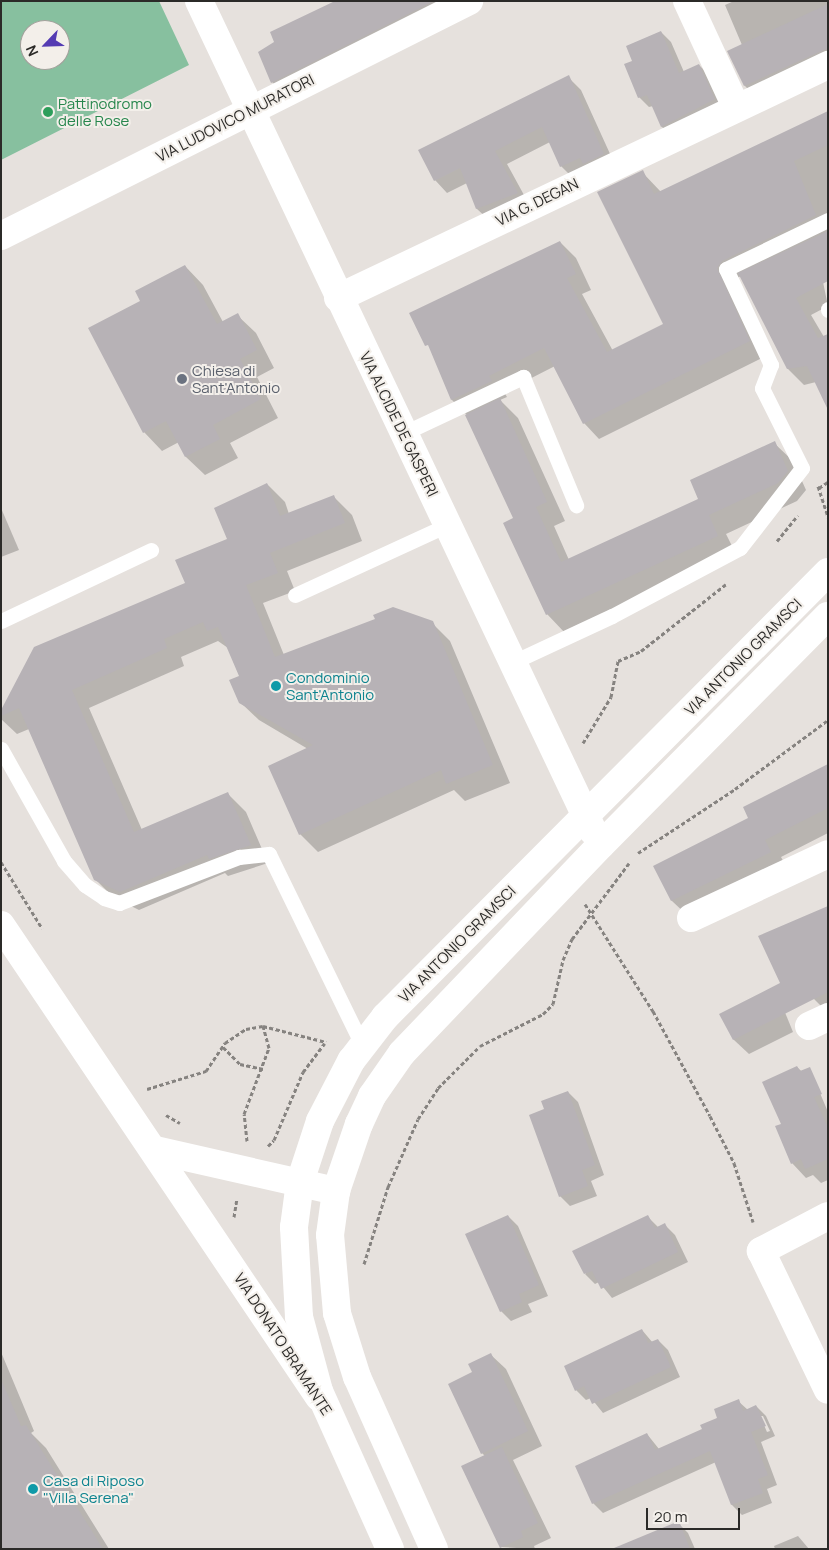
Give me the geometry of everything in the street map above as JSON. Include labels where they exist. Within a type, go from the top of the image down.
[{"type":"street","name":"VIA ALCIDE DE GASPERI","points":[[199,1],[511,663],[601,845]]},
{"type":"street","name":"VIA LUDOVICO MURATORI","points":[[1,236],[469,1]]},
{"type":"street","points":[[687,1],[736,107]]},
{"type":"street","name":"VIA G. DEGAN","points":[[338,298],[736,107],[828,65]]},
{"type":"street","name":"VIA ANTONIO GRAMSCI","points":[[328,1410],[308,1358],[295,1286],[294,1227],[300,1182],[331,1096],[362,1045],[385,1017],[828,572]]},
{"type":"street","name":"VIA ANTONIO GRAMSCI","points":[[434,1549],[357,1377],[336,1314],[331,1272],[330,1235],[336,1191],[359,1124],[388,1072],[402,1053],[601,845],[828,616]]},
{"type":"street","points":[[691,918],[828,854]]},
{"type":"street","name":"VIA DONATO BRAMANTE","points":[[1,925],[214,1238],[328,1410],[390,1549]]},
{"type":"street","points":[[154,1150],[245,1158],[300,1182],[336,1191]]},
{"type":"street","points":[[828,1216],[761,1251],[828,1390]]},
{"type":"lane","points":[[511,663],[612,616],[740,548],[802,468],[762,388],[771,365],[726,269],[828,220]]},
{"type":"lane","points":[[404,433],[523,377],[576,505]]},
{"type":"lane","points":[[295,595],[447,525]]},
{"type":"lane","points":[[1,621],[151,550]]},
{"type":"lane","points":[[1,749],[64,861],[85,885],[104,898],[119,903],[239,857],[269,854],[362,1045]]},
{"type":"path","points":[[813,487],[816,481]]},
{"type":"path","points":[[820,488],[828,482]]},
{"type":"path","points":[[775,543],[802,510]]},
{"type":"path","points":[[559,762],[585,741],[603,716],[611,697],[618,661],[642,651],[707,602],[732,578]]},
{"type":"path","points":[[363,1270],[388,1187],[418,1119],[438,1088],[480,1046],[543,1014],[553,1004],[563,960],[572,938],[633,857],[736,789],[828,720]]},
{"type":"path","points":[[1,862],[46,934]]},
{"type":"path","points":[[570,878],[579,888],[591,913],[653,1011],[734,1163],[761,1251]]},
{"type":"path","points":[[245,1158],[263,1149],[274,1140],[302,1072],[326,1042],[350,1021]]},
{"type":"path","points":[[141,1091],[206,1071],[235,1034],[263,1026],[326,1042]]},
{"type":"path","points":[[214,1238],[232,1226],[245,1158],[244,1114],[248,1096],[263,1069],[269,1048],[263,1026]]},
{"type":"path","points":[[223,1047],[240,1064],[263,1069]]},
{"type":"path","points":[[164,1114],[187,1126]]},
{"type":"green space","name":"Pattinodromo delle Rose","points":[[1,1],[159,1],[189,65],[1,160]]},
{"type":"building","points":[[335,1],[434,1],[271,83],[258,52],[274,42],[270,32]]},
{"type":"building","points":[[828,4],[828,48],[744,86],[727,51]]},
{"type":"building","points":[[661,31],[679,73],[699,64],[715,99],[661,127],[647,95],[638,98],[624,64],[632,61],[626,46]]},
{"type":"building","points":[[569,75],[604,154],[583,164],[580,158],[560,167],[542,127],[495,151],[518,193],[476,209],[460,168],[434,181],[418,150]]},
{"type":"building","points":[[828,111],[828,145],[794,161],[816,215],[722,261],[717,268],[750,341],[583,424],[544,348],[489,376],[492,381],[451,400],[428,345],[425,346],[409,313],[560,241],[576,274],[567,278],[607,352],[663,324],[597,192],[643,170],[654,194]]},
{"type":"building","points":[[828,231],[828,281],[796,298],[818,338],[828,334],[828,410],[807,366],[787,369],[738,273]]},
{"type":"building","name":"Chiesa di Sant'Antonio","points":[[185,265],[217,324],[238,313],[257,350],[240,359],[261,399],[213,425],[220,439],[185,457],[166,421],[143,433],[88,328],[140,301],[135,291]]},
{"type":"building","points":[[500,398],[547,502],[536,507],[561,562],[698,499],[690,480],[775,441],[788,471],[778,483],[709,515],[718,536],[546,615],[503,523],[513,518],[465,415]]},
{"type":"building","name":"Condominio Sant'Antonio","points":[[267,483],[280,516],[334,495],[345,523],[270,553],[278,573],[246,585],[275,657],[375,619],[373,615],[393,607],[433,621],[493,765],[446,784],[441,770],[299,835],[268,766],[313,745],[239,703],[229,680],[239,676],[218,627],[207,631],[203,622],[164,639],[167,648],[72,690],[134,832],[228,792],[251,845],[209,859],[207,855],[120,892],[94,880],[19,708],[1,716],[1,710],[34,647],[185,583],[175,560],[227,539],[214,508]]},
{"type":"building","points":[[828,764],[828,808],[765,840],[771,852],[671,901],[653,866],[748,818],[743,807]]},
{"type":"building","points":[[828,906],[828,992],[733,1040],[719,1014],[780,983],[758,936]]},
{"type":"building","points":[[797,1066],[800,1071],[810,1067],[822,1094],[814,1097],[828,1128],[828,1159],[805,1169],[801,1159],[791,1164],[775,1126],[781,1124],[762,1082]]},
{"type":"building","points":[[568,1091],[595,1165],[582,1170],[588,1186],[559,1197],[529,1115],[544,1109],[541,1101]]},
{"type":"building","points":[[508,1215],[539,1285],[519,1294],[522,1302],[500,1312],[465,1234]]},
{"type":"building","points":[[648,1215],[655,1228],[665,1223],[678,1252],[601,1289],[592,1271],[584,1274],[572,1251]]},
{"type":"building","points":[[642,1329],[648,1343],[658,1339],[671,1367],[592,1404],[584,1386],[575,1391],[564,1366]]},
{"type":"building","points":[[491,1353],[528,1431],[481,1454],[448,1384],[472,1372],[468,1364]]},
{"type":"building","name":"Casa di Riposo \"Villa Serena\"","points":[[1,1379],[21,1426],[26,1425],[103,1549],[1,1549]]},
{"type":"building","points":[[739,1399],[743,1411],[756,1405],[766,1426],[751,1432],[768,1475],[758,1479],[763,1493],[731,1505],[710,1451],[592,1504],[575,1466],[647,1433],[655,1450],[702,1429],[700,1425],[717,1418],[714,1409]]},
{"type":"building","points":[[502,1447],[538,1523],[521,1531],[523,1537],[500,1548],[461,1466]]},
{"type":"building","points":[[679,1521],[690,1549],[614,1549],[614,1548]]},
{"type":"place","name":"Pattinodromo delle Rose","points":[[48,112]]},
{"type":"place","name":"Chiesa di Sant'Antonio","points":[[182,379]]},
{"type":"place","name":"Condominio Sant'Antonio","points":[[276,686]]},
{"type":"place","name":"Casa di Riposo \"Villa Serena\"","points":[[33,1489]]}]
